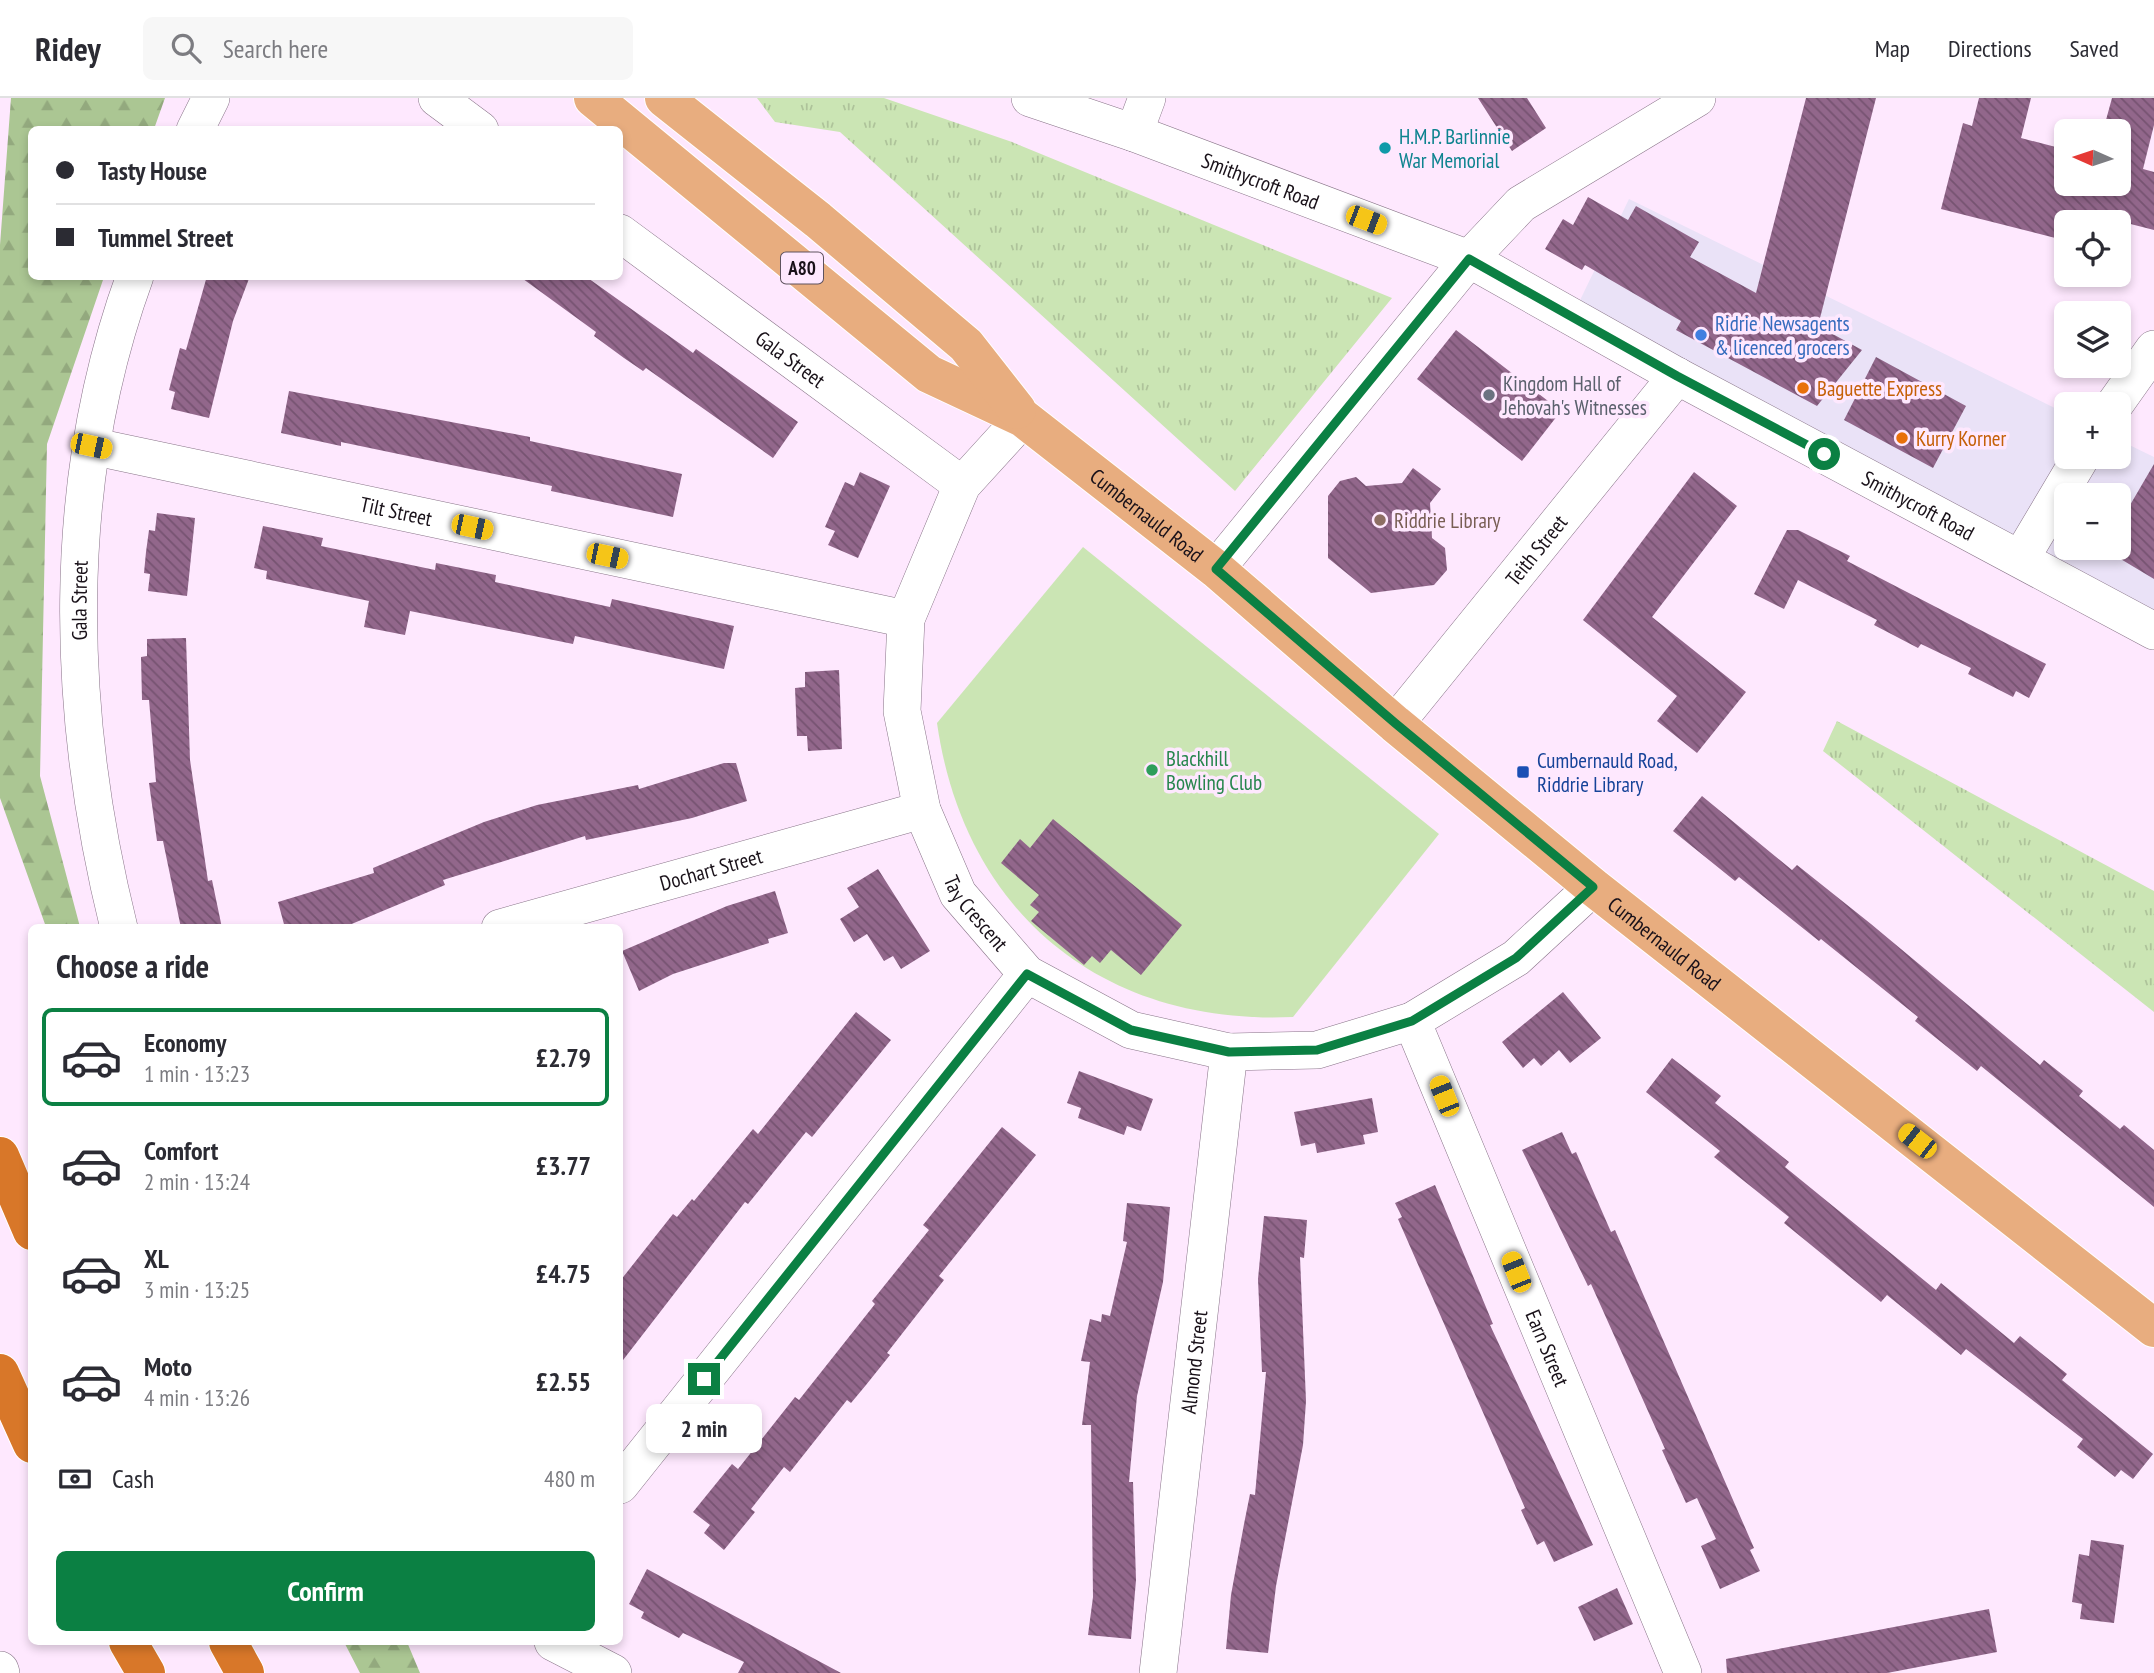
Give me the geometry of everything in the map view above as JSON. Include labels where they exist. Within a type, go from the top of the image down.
[{"type":"highway","points":[[0,1156],[28,1222]]},
{"type":"highway","points":[[0,1373],[28,1435]]},
{"type":"highway","points":[[230,1645],[245,1673]]},
{"type":"main road","name":"Cumbernauld Road","points":[[593,98],[929,374],[1023,418],[1216,569],[1395,723],[1593,887],[2154,1328]]},
{"type":"main road","name":"Cumbernauld Road","points":[[664,98],[818,220],[966,345],[1023,418]]},
{"type":"street","points":[[197,126],[211,98]]},
{"type":"street","points":[[437,98],[475,126]]},
{"type":"street","name":"Smithycroft Road","points":[[1030,98],[1134,133],[1469,259],[1677,376],[2154,631]]},
{"type":"street","points":[[1134,133],[1147,98]]},
{"type":"street","points":[[1216,569],[1469,259],[1521,204],[1697,98]]},
{"type":"street","name":"Gala Street","points":[[623,235],[962,485]]},
{"type":"street","name":"Gala Street","points":[[118,924],[104,871],[83,731],[76,604],[91,446],[121,314],[134,280]]},
{"type":"street","points":[[2124,392],[2154,349]]},
{"type":"street","name":"Teith Street","points":[[1395,723],[1677,376]]},
{"type":"street","name":"Tay Crescent","points":[[1023,418],[962,485],[906,619],[902,711],[922,810],[958,894],[1027,974],[1131,1030],[1229,1052],[1317,1050],[1412,1021],[1516,958],[1593,887]]},
{"type":"street","name":"Tilt Street","points":[[91,446],[906,619]]},
{"type":"street","points":[[2021,558],[2074,469]]},
{"type":"street","name":"Dochart Street","points":[[514,924],[922,810]]},
{"type":"street","points":[[623,1481],[1027,974]]},
{"type":"street","name":"Earn Street","points":[[1412,1021],[1683,1673]]},
{"type":"street","name":"Almond Street","points":[[1158,1673],[1229,1052]]},
{"type":"street","points":[[560,1645],[613,1673]]},
{"type":"shaded area","points":[[1629,199],[2054,408],[2054,469],[2131,469],[2131,446],[2154,457],[2154,638],[1568,325]]},
{"type":"green space","points":[[11,98],[165,98],[155,126],[28,126],[28,280],[103,280],[47,444],[40,776],[79,924],[45,924],[0,798],[0,245]]},
{"type":"green space","points":[[757,98],[884,98],[1012,142],[1392,298],[1235,491],[840,132],[775,122]]},
{"type":"green space","name":"Blackhill Bowling Club","points":[[1083,547],[1439,834],[1293,1017],[1224,1015],[1160,1001],[1103,978],[1053,944],[1011,901],[977,850],[952,790],[937,723]]},
{"type":"green space","points":[[1837,721],[2154,891],[2154,1012],[1823,751]]},
{"type":"green space","points":[[346,1645],[408,1645],[420,1673],[360,1673]]},
{"type":"building","points":[[1478,98],[1527,98],[1546,128],[1512,151]]},
{"type":"building","points":[[1806,98],[1876,98],[1818,326],[1862,350],[1817,406],[1676,330],[1681,321],[1585,265],[1582,270],[1545,249],[1563,219],[1573,225],[1588,197],[1628,220],[1636,206],[1699,242],[1690,257],[1756,293]]},
{"type":"building","points":[[1979,98],[2031,98],[2021,138],[2054,147],[2054,196],[2132,196],[2132,119],[2106,119],[2112,98],[2154,98],[2154,125],[2143,169],[2154,172],[2154,230],[2131,224],[2131,210],[2054,210],[2054,238],[1941,209],[1963,123],[1972,126]]},
{"type":"building","points":[[206,280],[248,280],[233,321],[209,418],[171,409],[175,392],[169,390],[180,348],[186,350]]},
{"type":"building","points":[[524,280],[591,280],[693,353],[696,349],[798,422],[773,458],[646,368],[643,371],[624,358],[594,336],[596,332]]},
{"type":"building","name":"Kingdom Hall of Jehovah's Witnesses","points":[[1456,330],[1561,411],[1522,461],[1417,379]]},
{"type":"building","points":[[1876,357],[1966,406],[1933,468],[1844,420]]},
{"type":"building","points":[[289,391],[530,437],[530,441],[682,474],[673,517],[551,491],[552,486],[341,442],[341,446],[281,433]]},
{"type":"building","points":[[2154,464],[2154,579],[2122,560],[2131,560],[2131,503]]},
{"type":"building","name":"Riddrie Library","points":[[1413,468],[1441,489],[1430,503],[1432,538],[1445,548],[1447,570],[1434,585],[1371,593],[1328,558],[1328,496],[1340,481],[1356,477],[1366,486],[1402,483]]},
{"type":"building","points":[[860,472],[890,486],[858,558],[828,545],[835,531],[825,527],[845,482],[854,486]]},
{"type":"building","points":[[1694,472],[1737,506],[1652,617],[1746,692],[1697,753],[1657,721],[1677,696],[1583,620]]},
{"type":"building","points":[[157,513],[195,518],[187,596],[148,591],[150,574],[144,573],[146,552],[149,530],[155,531]]},
{"type":"building","points":[[263,526],[323,538],[321,546],[435,570],[436,563],[496,575],[495,582],[610,607],[612,599],[734,626],[724,669],[575,636],[573,644],[410,611],[405,635],[364,627],[369,601],[266,579],[267,571],[254,568]]},
{"type":"building","points":[[1787,530],[1798,530],[1850,556],[1847,561],[2046,664],[2029,698],[2016,691],[2013,697],[1968,674],[1971,668],[1921,644],[1918,648],[1874,625],[1877,620],[1798,580],[1784,609],[1754,594]]},
{"type":"building","points":[[186,638],[190,760],[208,881],[212,880],[221,924],[180,924],[163,841],[157,841],[149,783],[156,782],[149,700],[142,700],[141,657],[147,656],[147,639]]},
{"type":"building","points":[[839,670],[842,749],[808,751],[807,736],[797,736],[795,688],[805,687],[805,672]]},
{"type":"building","points":[[724,763],[736,763],[747,801],[692,818],[586,840],[585,836],[443,880],[445,885],[352,924],[284,924],[278,902],[374,873],[373,868],[484,822],[537,805],[638,785],[639,789]]},
{"type":"building","points":[[1702,796],[1792,870],[1797,865],[2040,1065],[2044,1060],[2083,1091],[2079,1096],[2120,1129],[2124,1125],[2154,1150],[2154,1207],[1981,1066],[1977,1071],[1915,1021],[1918,1017],[1821,939],[1819,941],[1739,877],[1735,881],[1673,831]]},
{"type":"building","points":[[1053,819],[1182,925],[1141,975],[1111,950],[1100,963],[1092,956],[1084,965],[1031,921],[1039,912],[1030,905],[1039,895],[1001,863],[1020,839],[1030,848]]},
{"type":"building","points":[[878,869],[930,951],[901,969],[893,956],[884,961],[867,934],[854,942],[840,919],[859,907],[847,888]]},
{"type":"building","points":[[775,891],[788,933],[768,939],[769,943],[673,974],[639,991],[623,951],[727,906]]},
{"type":"building","points":[[1563,992],[1601,1038],[1570,1063],[1559,1050],[1541,1066],[1534,1058],[1523,1068],[1502,1042]]},
{"type":"building","points":[[856,1012],[891,1040],[812,1137],[806,1132],[748,1204],[745,1202],[623,1360],[623,1277],[673,1214],[677,1217],[692,1199],[694,1201],[753,1129],[758,1134]]},
{"type":"building","points":[[1672,1058],[1721,1096],[1715,1103],[1789,1162],[1785,1167],[1936,1290],[1941,1283],[2014,1343],[2020,1336],[2067,1374],[2062,1380],[2153,1454],[2133,1479],[2121,1470],[2115,1477],[2077,1447],[2083,1439],[1966,1349],[1961,1355],[1887,1295],[1881,1302],[1784,1223],[1789,1217],[1714,1157],[1720,1151],[1646,1092]]},
{"type":"building","points":[[1079,1071],[1153,1099],[1141,1131],[1127,1126],[1124,1135],[1078,1118],[1081,1108],[1067,1103]]},
{"type":"building","points":[[1372,1098],[1378,1132],[1363,1135],[1365,1144],[1317,1153],[1315,1143],[1301,1146],[1294,1112]]},
{"type":"building","points":[[1002,1127],[1036,1155],[939,1276],[944,1280],[887,1353],[890,1355],[851,1403],[847,1400],[790,1472],[784,1467],[751,1509],[755,1512],[724,1550],[704,1533],[710,1525],[693,1512],[732,1464],[738,1469],[795,1397],[799,1400],[875,1304],[872,1301],[929,1230],[923,1225]]},
{"type":"building","points":[[1562,1132],[1572,1154],[1576,1152],[1611,1232],[1615,1230],[1754,1548],[1750,1550],[1760,1571],[1720,1589],[1701,1546],[1716,1539],[1697,1498],[1686,1503],[1662,1450],[1665,1449],[1591,1284],[1588,1286],[1522,1150]]},
{"type":"building","points":[[1435,1185],[1493,1324],[1490,1325],[1593,1545],[1554,1562],[1544,1541],[1537,1545],[1521,1510],[1525,1508],[1398,1219],[1402,1217],[1395,1203]]},
{"type":"building","points":[[1127,1203],[1170,1207],[1163,1282],[1137,1396],[1129,1482],[1133,1482],[1136,1580],[1131,1639],[1088,1635],[1093,1597],[1091,1425],[1082,1425],[1090,1362],[1081,1361],[1090,1319],[1101,1322],[1102,1314],[1110,1316],[1127,1242],[1123,1241]]},
{"type":"building","points":[[1264,1216],[1307,1220],[1304,1258],[1300,1257],[1306,1401],[1303,1445],[1276,1586],[1268,1653],[1226,1649],[1231,1595],[1244,1524],[1250,1494],[1255,1495],[1266,1372],[1262,1372],[1258,1279]]},
{"type":"building","points":[[2091,1540],[2124,1545],[2114,1623],[2080,1619],[2082,1604],[2072,1602],[2079,1554],[2089,1556]]},
{"type":"building","points":[[647,1569],[841,1673],[738,1673],[744,1662],[683,1633],[679,1638],[641,1618],[644,1612],[629,1604]]},
{"type":"building","points":[[1617,1588],[1633,1624],[1594,1641],[1578,1607]]},
{"type":"building","points":[[1989,1609],[1997,1652],[1887,1673],[1727,1673],[1726,1659]]},
{"type":"place","name":"H.M.P. Barlinnie War Memorial","points":[[1385,148]]},
{"type":"place","name":"Ridrie Newsagents & licenced grocers","points":[[1701,335]]},
{"type":"place","name":"Baguette Express","points":[[1803,388]]},
{"type":"place","name":"Kingdom Hall of Jehovah's Witnesses","points":[[1489,395]]},
{"type":"place","name":"Kurry Korner","points":[[1902,438]]},
{"type":"place","name":"Riddrie Library","points":[[1380,520]]},
{"type":"place","name":"Blackhill Bowling Club","points":[[1152,770]]},
{"type":"place","name":"Cumbernauld Road, Riddrie Library","points":[[1523,772]]},
{"type":"route","points":[[704,1379],[1027,974],[1131,1030],[1229,1052],[1317,1050],[1412,1021],[1516,958],[1593,887],[1395,723],[1216,569],[1469,259],[1677,376],[1824,454]]}]
